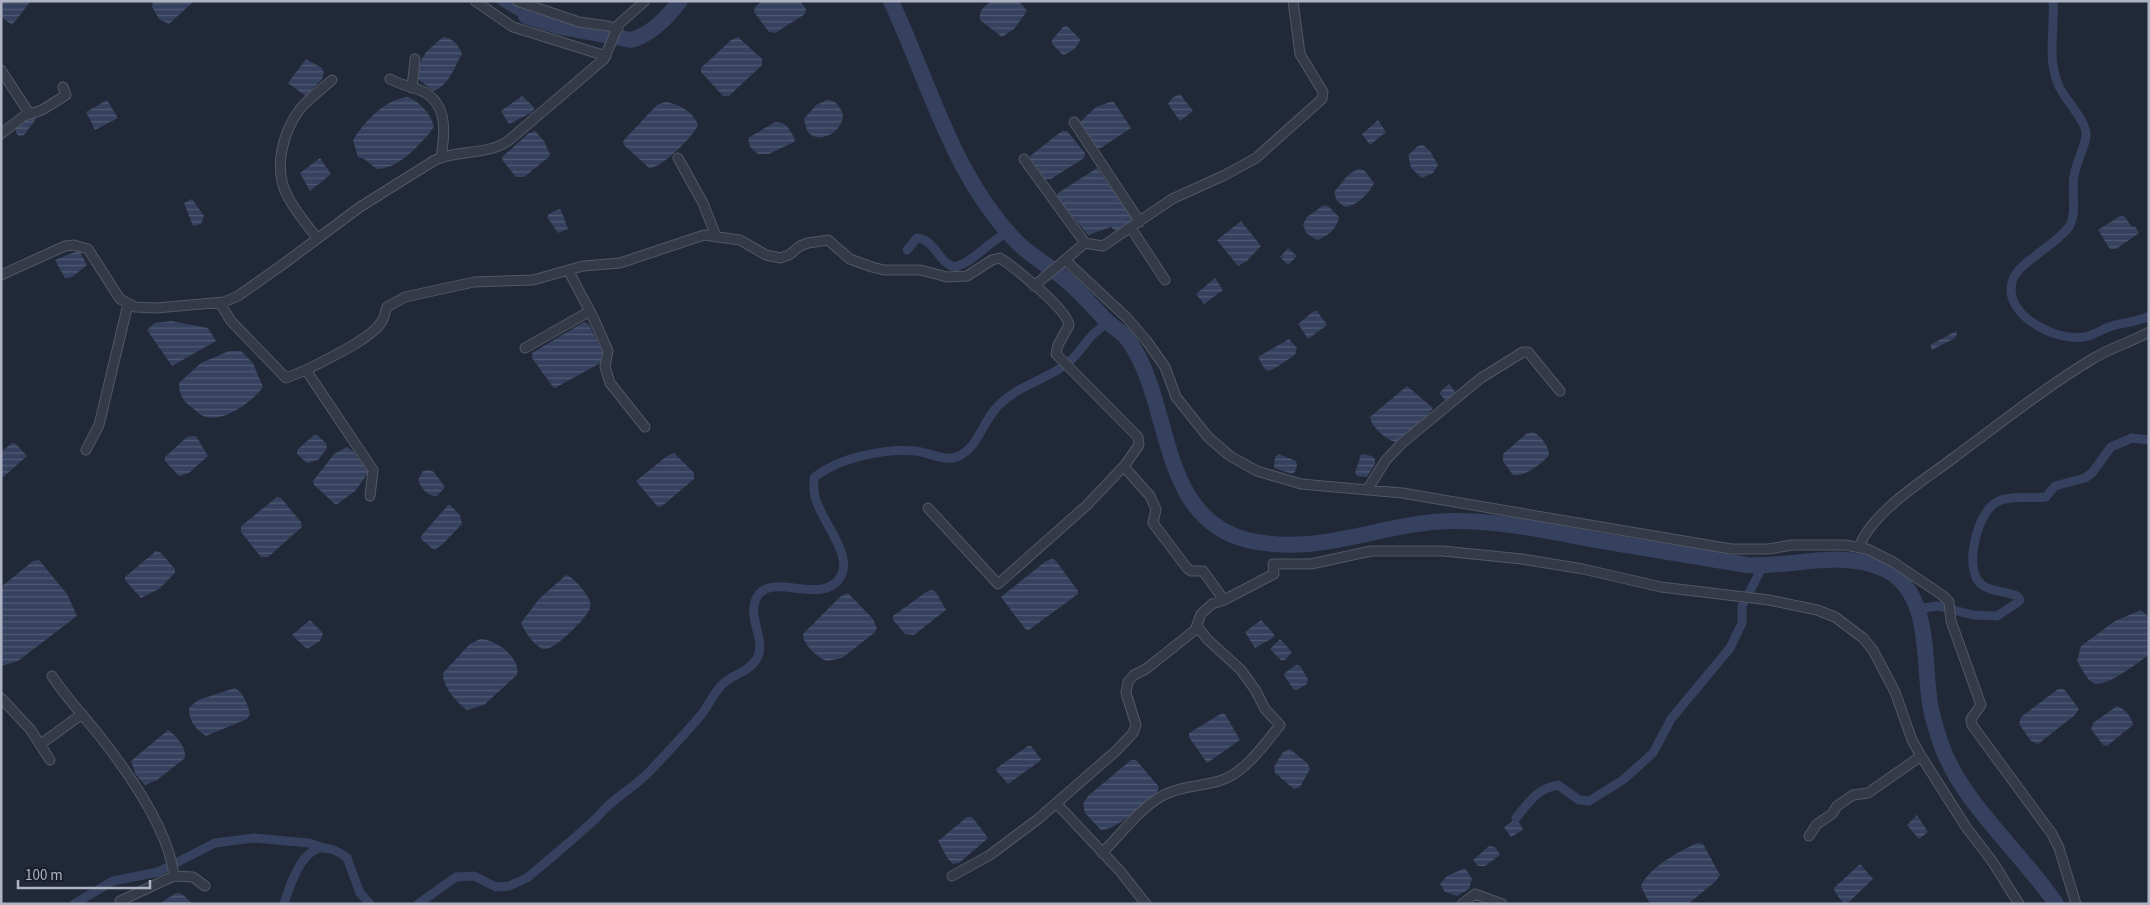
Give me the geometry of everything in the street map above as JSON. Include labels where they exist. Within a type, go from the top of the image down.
[{"type":"street","points":[[475,1],[513,27],[607,54]]},
{"type":"street","points":[[517,1],[579,22],[608,26],[617,31]]},
{"type":"street","points":[[1,264],[5,273],[65,246],[84,246],[120,299],[143,309],[220,303],[238,296],[367,202],[441,157],[503,145],[607,54],[622,21],[645,1]]},
{"type":"street","points":[[1024,159],[1085,243],[1103,246],[1172,199],[1225,175],[1256,158],[1322,100],[1323,92],[1300,54],[1293,1]]},
{"type":"street","points":[[412,88],[415,59]]},
{"type":"street","points":[[1,70],[29,113]]},
{"type":"street","points":[[390,79],[403,86],[424,93],[434,100],[441,112],[445,136],[441,157]]},
{"type":"street","points":[[317,238],[288,197],[281,174],[280,157],[286,135],[300,109],[332,80]]},
{"type":"street","points":[[1,134],[29,113],[42,110],[66,95],[63,87]]},
{"type":"street","points":[[1074,122],[1140,222]]},
{"type":"street","points":[[678,158],[704,203],[716,236]]},
{"type":"street","points":[[1131,228],[1165,280]]},
{"type":"street","points":[[220,303],[231,321],[286,378],[306,370],[352,345],[383,320],[388,306],[405,297],[474,282],[533,280],[568,270],[620,263],[704,235],[740,240],[766,255],[780,258],[789,255],[800,246],[828,240],[850,259],[872,267],[884,270],[920,270],[947,277],[967,276],[992,260],[1000,258],[1059,308],[1069,322],[1067,330],[1058,345],[1056,354],[1138,437],[1139,445],[1125,465],[1086,506],[998,584],[928,508]]},
{"type":"street","points":[[1034,286],[1085,243]]},
{"type":"street","points":[[1061,262],[1126,317],[1146,340],[1165,367],[1176,397],[1208,438],[1230,456],[1257,471],[1301,484],[1402,493],[1731,549],[1769,550],[1792,545],[1846,545],[1867,549],[1893,562],[1942,595],[1949,602],[1951,621],[1982,705],[1970,719],[1972,725],[2052,834],[2059,848],[2076,904]]},
{"type":"street","points":[[568,270],[590,311],[608,351],[606,367],[610,383],[645,427]]},
{"type":"street","points":[[86,450],[99,425],[128,304]]},
{"type":"street","points":[[525,348],[590,311]]},
{"type":"street","points":[[1859,547],[1874,525],[1911,489],[2022,406],[2096,357],[2149,332]]},
{"type":"street","points":[[1367,490],[1386,460],[1402,443],[1481,378],[1523,352],[1528,352],[1560,392]]},
{"type":"street","points":[[306,370],[374,470],[370,496]]},
{"type":"street","points":[[1125,465],[1126,469],[1150,496],[1156,509],[1152,519],[1155,528],[1173,547],[1187,568],[1191,571],[1203,571],[1224,600]]},
{"type":"street","points":[[952,876],[990,855],[1056,804],[1098,769],[1133,733],[1136,725],[1126,693],[1128,682],[1134,675],[1146,669],[1195,630],[1201,614],[1212,604],[1224,600],[1274,574],[1273,564],[1310,564],[1372,551],[1409,550],[1522,559],[1592,570],[1661,587],[1740,596],[1817,610],[1835,618],[1863,638],[1884,670],[1912,740],[1966,827],[1992,861],[2019,904]]},
{"type":"street","points":[[1102,853],[1158,798],[1179,788],[1219,781],[1228,777],[1256,755],[1280,724],[1264,710],[1256,691],[1240,670],[1197,626]]},
{"type":"street","points":[[52,676],[66,699],[82,714],[103,739],[133,784],[158,826],[174,874]]},
{"type":"street","points":[[1,698],[41,744],[50,760]]},
{"type":"street","points":[[41,744],[82,714]]},
{"type":"street","points":[[1809,836],[1817,824],[1832,814],[1837,806],[1854,795],[1868,793],[1922,756]]},
{"type":"street","points":[[1056,804],[1138,892],[1146,904]]},
{"type":"street","points":[[120,901],[174,874],[193,877],[205,886]]},
{"type":"street","points":[[1462,904],[1475,894],[1502,904]]},
{"type":"water","points":[[1,1],[31,1],[12,25],[1,17]]},
{"type":"water","points":[[153,1],[194,1],[169,24],[159,19],[152,7]]},
{"type":"water","points":[[762,1],[800,1],[806,9],[805,14],[775,33],[769,32],[754,12],[755,7]]},
{"type":"water","points":[[991,1],[1019,1],[1027,11],[1014,29],[1002,37],[980,20],[981,12]]},
{"type":"water","points":[[1067,26],[1080,39],[1074,49],[1063,55],[1052,44],[1052,40],[1063,27]]},
{"type":"water","points":[[443,37],[455,42],[462,54],[447,81],[433,91],[418,79],[416,70],[426,52]]},
{"type":"water","points":[[738,37],[762,59],[762,65],[729,96],[723,96],[701,72],[701,68],[731,40]]},
{"type":"water","points":[[306,59],[322,68],[324,73],[322,79],[306,96],[288,83]]},
{"type":"water","points":[[1180,94],[1193,111],[1180,121],[1168,104],[1172,98]]},
{"type":"water","points":[[522,96],[535,108],[531,113],[509,124],[501,111]]},
{"type":"water","points":[[408,97],[424,109],[434,127],[402,160],[394,165],[377,169],[364,159],[358,157],[353,140],[376,112],[391,102]]},
{"type":"water","points":[[107,100],[118,118],[95,130],[86,112]]},
{"type":"water","points":[[831,100],[840,108],[843,115],[842,121],[833,133],[827,136],[813,136],[807,131],[804,119],[816,105]]},
{"type":"water","points":[[665,102],[675,104],[689,112],[698,125],[669,158],[649,168],[624,145],[623,141],[657,105]]},
{"type":"water","points":[[1114,102],[1131,128],[1101,148],[1096,148],[1080,125],[1080,122],[1096,107]]},
{"type":"water","points":[[34,115],[36,119],[24,135],[19,136],[16,133],[16,127]]},
{"type":"water","points":[[1378,120],[1386,132],[1370,145],[1362,134]]},
{"type":"water","points":[[775,122],[782,123],[787,127],[795,139],[794,142],[769,154],[758,154],[750,147],[748,138]]},
{"type":"water","points":[[535,131],[544,141],[550,154],[549,157],[524,177],[516,177],[502,157],[529,133]]},
{"type":"water","points":[[1062,131],[1067,131],[1085,153],[1084,158],[1051,179],[1045,179],[1030,156]]},
{"type":"water","points":[[1423,145],[1430,151],[1438,165],[1433,173],[1422,178],[1411,168],[1408,155],[1418,146]]},
{"type":"water","points":[[320,158],[331,174],[310,191],[300,173]]},
{"type":"water","points":[[1097,168],[1134,220],[1117,232],[1111,227],[1088,235],[1057,197],[1058,193]]},
{"type":"water","points":[[1358,169],[1364,170],[1374,183],[1362,199],[1345,207],[1337,201],[1334,192],[1349,174]]},
{"type":"water","points":[[192,199],[204,216],[201,224],[193,226],[184,203]]},
{"type":"water","points":[[1324,205],[1328,206],[1339,217],[1332,231],[1325,237],[1317,240],[1306,233],[1303,224],[1307,217]]},
{"type":"water","points":[[559,209],[568,229],[558,233],[547,217]]},
{"type":"water","points":[[2120,216],[2124,216],[2132,227],[2135,226],[2139,233],[2116,249],[2110,249],[2098,230]]},
{"type":"water","points":[[1241,221],[1261,246],[1247,261],[1238,266],[1217,240]]},
{"type":"water","points":[[1288,248],[1297,256],[1288,265],[1280,257]]},
{"type":"water","points":[[77,251],[80,252],[87,265],[72,277],[65,278],[55,260]]},
{"type":"water","points":[[1215,278],[1223,290],[1204,304],[1196,294]]},
{"type":"water","points":[[1314,311],[1317,311],[1327,325],[1308,339],[1298,324]]},
{"type":"water","points":[[171,321],[208,328],[216,341],[172,366],[147,330],[155,323]]},
{"type":"water","points":[[584,322],[589,324],[605,357],[604,361],[555,388],[532,358],[532,353]]},
{"type":"water","points":[[1956,331],[1955,338],[1932,350],[1930,345]]},
{"type":"water","points":[[1289,339],[1297,348],[1295,355],[1272,370],[1268,371],[1264,368],[1258,357]]},
{"type":"water","points":[[229,351],[241,351],[253,363],[263,387],[252,399],[228,414],[211,418],[203,416],[183,399],[179,383],[201,363]]},
{"type":"water","points":[[1449,384],[1457,394],[1445,400],[1439,393]]},
{"type":"water","points":[[1407,386],[1433,408],[1419,425],[1395,442],[1387,438],[1373,425],[1370,417]]},
{"type":"water","points":[[1532,432],[1544,441],[1549,455],[1533,469],[1523,474],[1513,475],[1503,461],[1503,454],[1526,434]]},
{"type":"water","points":[[314,435],[317,435],[326,443],[327,448],[318,460],[307,463],[297,454],[297,450]]},
{"type":"water","points":[[196,436],[208,456],[189,473],[179,476],[165,461],[165,457],[187,437]]},
{"type":"water","points":[[12,443],[16,444],[27,456],[1,479],[1,452]]},
{"type":"water","points":[[347,447],[354,452],[369,472],[355,491],[336,505],[314,485],[313,481],[334,454]]},
{"type":"water","points":[[674,453],[694,473],[694,479],[662,506],[658,507],[636,481],[667,456]]},
{"type":"water","points":[[1279,454],[1296,461],[1295,472],[1292,474],[1274,468],[1275,457]]},
{"type":"water","points":[[1361,454],[1372,456],[1375,459],[1375,464],[1367,477],[1357,476],[1355,473]]},
{"type":"water","points":[[429,470],[434,472],[445,487],[437,496],[425,491],[418,480],[423,471]]},
{"type":"water","points":[[277,497],[281,498],[301,522],[302,527],[268,557],[261,557],[241,532],[241,526]]},
{"type":"water","points":[[448,505],[460,515],[462,524],[442,545],[434,550],[421,539],[421,536]]},
{"type":"water","points":[[156,551],[160,552],[175,569],[175,573],[159,589],[141,598],[125,580],[125,577]]},
{"type":"water","points":[[1052,559],[1056,561],[1078,591],[1078,594],[1029,630],[1026,630],[1001,597],[1046,561]]},
{"type":"water","points":[[39,560],[67,594],[77,616],[18,661],[1,666],[1,587],[33,561]]},
{"type":"water","points":[[566,575],[574,579],[588,596],[590,608],[570,633],[555,645],[544,649],[534,642],[521,623],[539,599]]},
{"type":"water","points":[[932,590],[936,592],[946,610],[914,635],[905,634],[893,620],[893,616],[926,592]]},
{"type":"water","points":[[848,593],[873,619],[877,628],[874,633],[842,658],[827,661],[811,650],[805,642],[803,634],[841,596]]},
{"type":"water","points":[[2141,610],[2149,618],[2149,655],[2113,679],[2098,684],[2093,683],[2086,676],[2077,661],[2081,646],[2115,621]]},
{"type":"water","points":[[310,620],[323,633],[320,641],[307,649],[292,635]]},
{"type":"water","points":[[1261,620],[1274,634],[1274,637],[1255,648],[1245,632]]},
{"type":"water","points":[[480,639],[493,642],[506,651],[515,662],[517,675],[484,705],[467,710],[455,699],[448,689],[443,673],[470,644]]},
{"type":"water","points":[[1280,639],[1292,652],[1285,660],[1281,660],[1270,649]]},
{"type":"water","points":[[1296,665],[1300,666],[1308,679],[1307,684],[1297,690],[1293,689],[1284,675]]},
{"type":"water","points":[[235,688],[243,696],[246,703],[250,714],[247,719],[206,736],[193,724],[189,708],[198,700]]},
{"type":"water","points":[[2058,689],[2064,689],[2079,709],[2075,715],[2038,744],[2031,741],[2019,724],[2021,717]]},
{"type":"water","points":[[2117,706],[2128,714],[2133,725],[2107,746],[2103,745],[2091,729],[2093,723]]},
{"type":"water","points":[[1222,713],[1225,714],[1240,740],[1207,763],[1189,737],[1189,733]]},
{"type":"water","points":[[168,730],[180,742],[185,758],[157,780],[145,785],[136,775],[131,761]]},
{"type":"water","points":[[1028,746],[1031,746],[1041,759],[1040,761],[1008,784],[996,770],[997,768]]},
{"type":"water","points":[[1290,749],[1308,764],[1310,769],[1300,787],[1294,789],[1275,773],[1274,767],[1283,752]]},
{"type":"water","points":[[1131,760],[1136,760],[1159,787],[1157,792],[1123,821],[1108,829],[1101,830],[1085,813],[1083,804],[1088,796]]},
{"type":"water","points":[[1917,815],[1928,832],[1919,839],[1907,825]]},
{"type":"water","points":[[967,817],[972,817],[988,838],[959,863],[953,864],[938,841]]},
{"type":"water","points":[[1514,820],[1519,822],[1523,830],[1511,837],[1504,827]]},
{"type":"water","points":[[1697,843],[1703,844],[1720,875],[1716,881],[1688,904],[1650,904],[1641,887],[1644,880],[1656,867]]},
{"type":"water","points":[[1489,846],[1495,847],[1500,855],[1485,866],[1478,866],[1473,860]]},
{"type":"water","points":[[1860,864],[1873,879],[1849,902],[1844,904],[1834,888]]},
{"type":"water","points":[[1465,868],[1472,879],[1469,889],[1457,896],[1445,892],[1440,884],[1447,876]]},
{"type":"water","points":[[176,893],[182,894],[193,904],[159,904]]},
{"type":"waterway","points":[[501,1],[526,16]]},
{"type":"waterway","points":[[526,16],[561,27],[631,40],[652,30],[670,14],[680,1]]},
{"type":"waterway","points":[[891,1],[944,126],[974,186],[993,214],[1015,240],[1072,285],[1129,341],[1143,366],[1171,455],[1182,483],[1197,508],[1218,527],[1247,540],[1274,544],[1299,544],[1349,538],[1424,523],[1470,521],[1529,528],[1747,565],[1818,560],[1853,560],[1886,570],[1901,581],[1911,595],[1918,611],[1923,630],[1931,709],[1940,741],[1949,763],[1976,805],[2026,864],[2056,904]]},
{"type":"waterway","points":[[2053,1],[2052,53],[2055,74],[2061,90],[2083,124],[2086,136],[2074,176],[2074,210],[2071,223],[2055,241],[2022,267],[2013,279],[2011,292],[2015,304],[2022,314],[2033,323],[2059,335],[2084,337],[2114,325],[2149,316]]},
{"type":"waterway","points":[[907,250],[917,238],[923,239],[945,261],[955,267],[969,260],[1008,232]]},
{"type":"waterway","points":[[418,904],[456,877],[474,876],[496,887],[509,886],[527,878],[645,776],[701,715],[724,683],[752,665],[756,660],[760,644],[754,619],[755,602],[759,594],[767,589],[777,587],[813,590],[825,589],[835,584],[842,574],[844,566],[839,546],[816,500],[814,478],[835,465],[876,453],[903,450],[943,458],[959,456],[972,446],[988,419],[1006,398],[1066,365],[1094,334],[1109,323]]},
{"type":"waterway","points":[[1917,609],[1938,606],[1973,615],[1997,616],[2017,603],[2020,600],[2017,596],[1985,587],[1976,577],[1973,566],[1975,541],[1978,528],[1990,508],[1997,502],[2008,499],[2046,497],[2055,486],[2085,478],[2092,473],[2111,447],[2132,438],[2149,440]]},
{"type":"waterway","points":[[1516,818],[1539,793],[1558,785],[1579,800],[1589,801],[1623,780],[1653,753],[1671,719],[1730,648],[1742,623],[1742,606],[1763,566]]},
{"type":"waterway","points":[[74,904],[113,881],[158,872],[215,843],[254,838],[309,843],[327,849]]},
{"type":"waterway","points":[[284,904],[292,880],[305,858],[313,851],[322,848],[334,850],[347,858],[360,893],[370,904]]}]
